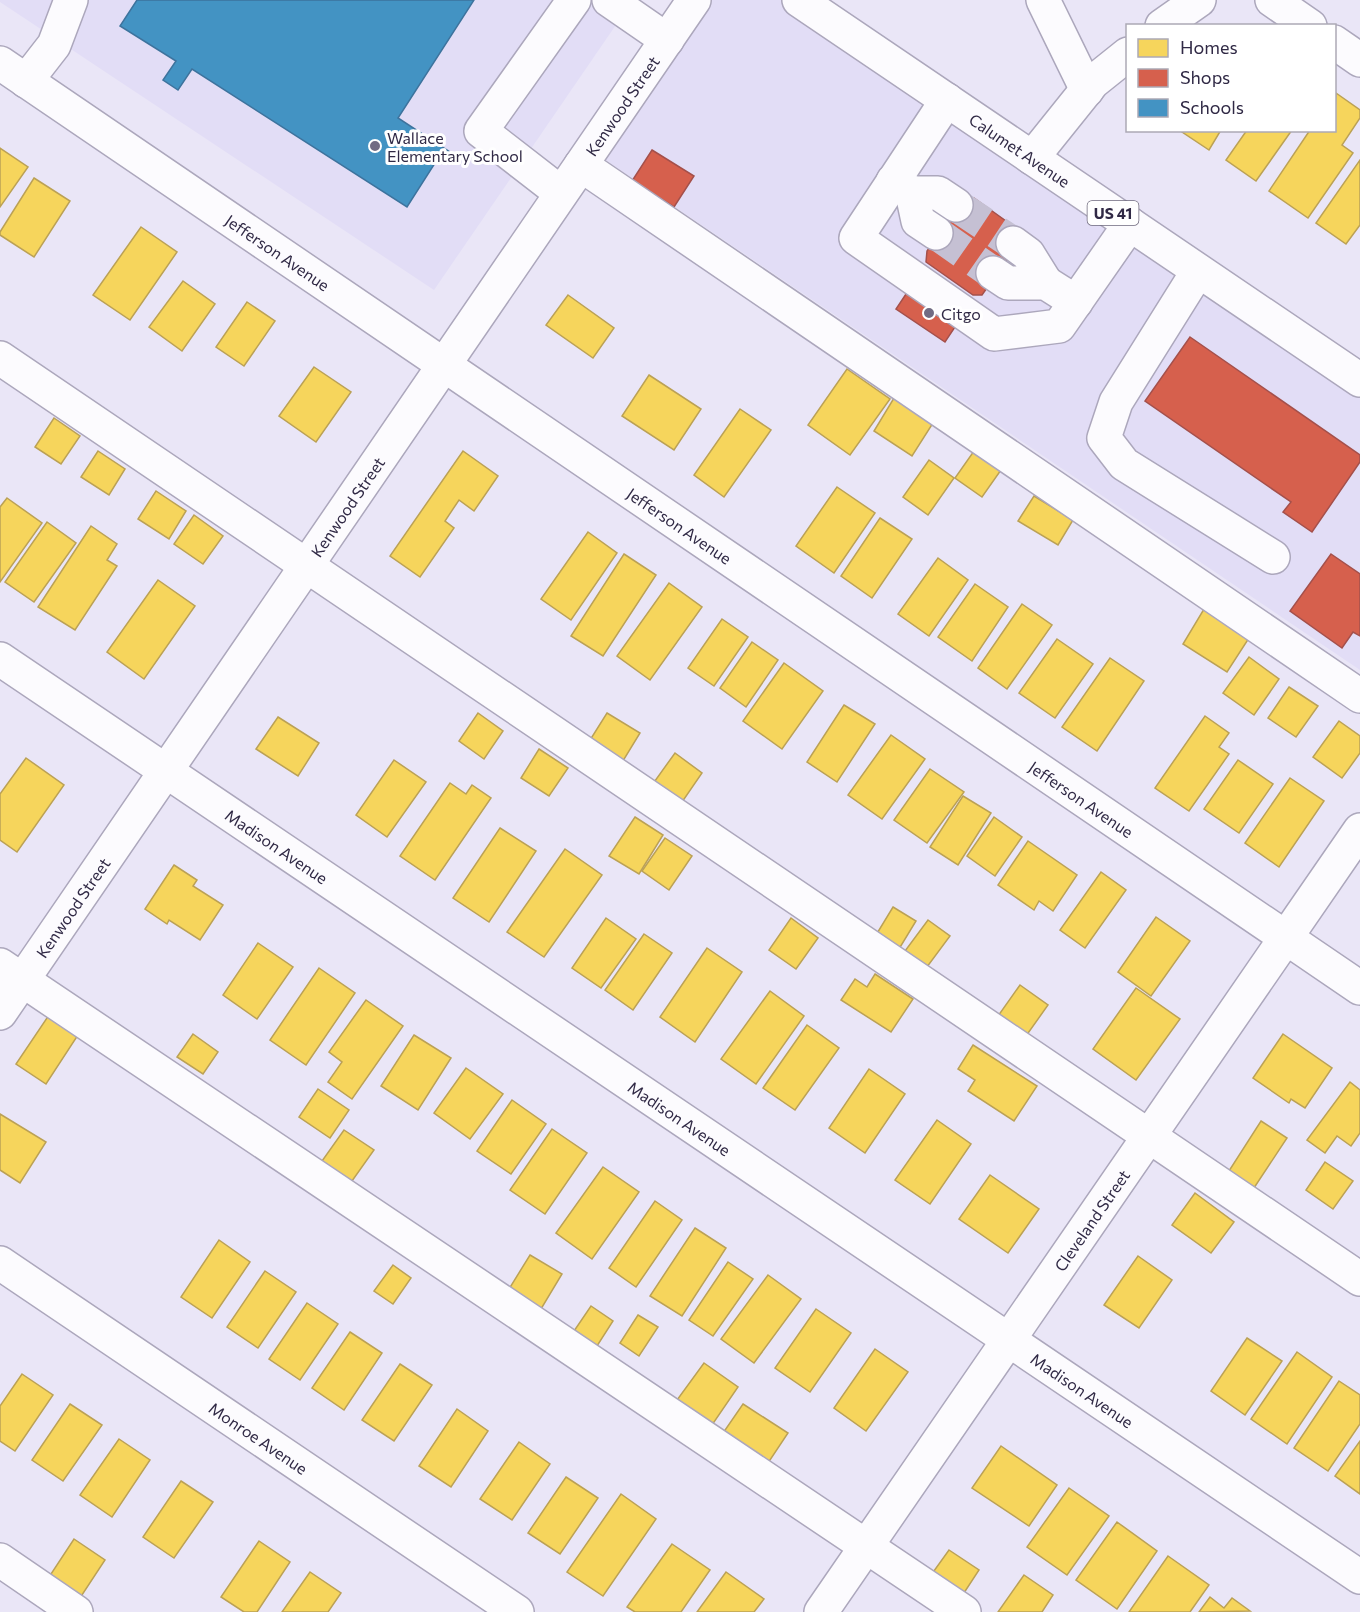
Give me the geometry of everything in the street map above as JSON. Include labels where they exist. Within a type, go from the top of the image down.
[{"type":"street","points":[[13,72],[54,45],[71,0]]},
{"type":"street","points":[[561,193],[482,131],[574,0]]},
{"type":"street","points":[[609,0],[667,40]]},
{"type":"street","name":"Kenwood Street","points":[[0,1013],[11,972],[166,771],[694,0]]},
{"type":"street","name":"Calumet Avenue","points":[[799,0],[1360,380]]},
{"type":"street","points":[[1044,0],[1087,90]]},
{"type":"street","points":[[1165,24],[1199,0]]},
{"type":"street","points":[[1272,0],[1307,24]]},
{"type":"street","points":[[1336,43],[1360,60]]},
{"type":"street","points":[[1032,158],[1093,82],[1126,56]]},
{"type":"street","name":"Jefferson Avenue","points":[[13,72],[1360,988]]},
{"type":"street","points":[[947,100],[903,187],[856,238],[994,334],[1059,326],[1130,224]]},
{"type":"street","points":[[581,165],[1360,696]]},
{"type":"street","points":[[903,187],[938,193],[956,205]]},
{"type":"street","points":[[903,187],[918,221],[936,233]]},
{"type":"street","points":[[1012,243],[1028,254],[1046,282],[1076,302]]},
{"type":"street","points":[[1198,271],[1116,402],[1104,438],[1124,464],[1272,557]]},
{"type":"street","points":[[993,273],[1008,283],[1046,282]]},
{"type":"street","points":[[0,358],[1360,1279]]},
{"type":"street","name":"Madison Avenue","points":[[0,659],[1360,1577]]},
{"type":"street","name":"Cleveland Street","points":[[821,1612],[1360,830]]},
{"type":"street","points":[[11,972],[964,1612]]},
{"type":"street","name":"Monroe Avenue","points":[[0,1263],[517,1612]]},
{"type":"street","points":[[0,1560],[76,1612]]},
{"type":"shaded area","name":"Wallace Elementary School","points":[[0,0],[633,0],[434,290]]},
{"type":"shaded area","points":[[707,0],[785,0],[1360,387],[1360,670],[604,159]]},
{"type":"building: Homes","points":[[1336,93],[1360,110],[1360,118],[1342,145],[1353,153],[1308,218],[1269,191],[1309,132],[1336,132]]},
{"type":"building: Homes","points":[[1182,132],[1220,132],[1209,150]]},
{"type":"building: Homes","points":[[1246,132],[1291,132],[1256,181],[1226,160]]},
{"type":"building: Homes","points":[[0,148],[28,167],[0,207]]},
{"type":"building: Homes","points":[[1360,160],[1360,225],[1346,244],[1316,223]]},
{"type":"building: Homes","points":[[34,178],[70,201],[34,257],[0,235],[0,232]]},
{"type":"building: Homes","points":[[141,227],[177,252],[130,320],[93,295]]},
{"type":"building: Homes","points":[[183,281],[215,304],[182,351],[149,327]]},
{"type":"building: Homes","points":[[568,295],[614,328],[593,358],[546,325]]},
{"type":"building: Homes","points":[[247,302],[275,321],[244,366],[216,347]]},
{"type":"building: Homes","points":[[314,367],[351,392],[316,442],[279,416]]},
{"type":"building: Homes","points":[[847,369],[890,399],[850,455],[808,425]]},
{"type":"building: Homes","points":[[649,375],[701,409],[674,450],[622,416]]},
{"type":"building: Homes","points":[[894,398],[933,423],[912,456],[874,431]]},
{"type":"building: Homes","points":[[740,409],[771,430],[724,497],[694,475]]},
{"type":"building: Homes","points":[[54,418],[80,436],[61,464],[35,447]]},
{"type":"building: Homes","points":[[98,451],[125,469],[109,495],[81,477]]},
{"type":"building: Homes","points":[[463,451],[498,476],[474,511],[459,500],[445,521],[454,528],[420,577],[390,556]]},
{"type":"building: Homes","points":[[974,451],[1001,470],[982,497],[955,478]]},
{"type":"building: Homes","points":[[929,460],[954,478],[928,515],[903,497]]},
{"type":"building: Homes","points":[[837,487],[875,513],[834,573],[796,546]]},
{"type":"building: Homes","points":[[156,491],[186,511],[169,539],[138,519]]},
{"type":"building: Homes","points":[[1034,496],[1073,520],[1058,545],[1018,521]]},
{"type":"building: Homes","points":[[7,498],[42,523],[0,582],[0,507]]},
{"type":"building: Homes","points":[[194,515],[223,536],[203,564],[174,544]]},
{"type":"building: Homes","points":[[880,518],[912,539],[872,598],[841,576]]},
{"type":"building: Homes","points":[[47,522],[76,543],[34,602],[5,582]]},
{"type":"building: Homes","points":[[91,526],[117,544],[107,560],[117,566],[75,630],[38,607]]},
{"type":"building: Homes","points":[[588,532],[617,553],[571,620],[541,599]]},
{"type":"building: Homes","points":[[624,554],[656,575],[603,656],[571,636]]},
{"type":"building: Homes","points":[[938,558],[968,580],[929,636],[898,614]]},
{"type":"building: Homes","points":[[158,580],[195,606],[144,679],[107,652]]},
{"type":"building: Homes","points":[[669,583],[702,607],[650,680],[617,656]]},
{"type":"building: Homes","points":[[975,584],[1008,607],[972,661],[938,637]]},
{"type":"building: Homes","points":[[1022,604],[1052,625],[1007,689],[978,668]]},
{"type":"building: Homes","points":[[1204,609],[1249,638],[1227,672],[1183,644]]},
{"type":"building: Homes","points":[[722,619],[748,637],[714,686],[688,668]]},
{"type":"building: Homes","points":[[1057,639],[1093,664],[1055,718],[1019,693]]},
{"type":"building: Homes","points":[[752,642],[778,660],[746,707],[720,688]]},
{"type":"building: Homes","points":[[1249,657],[1279,679],[1254,715],[1223,693]]},
{"type":"building: Homes","points":[[1110,658],[1144,681],[1097,751],[1062,727]]},
{"type":"building: Homes","points":[[784,663],[823,691],[782,749],[743,721]]},
{"type":"building: Homes","points":[[1289,687],[1318,706],[1296,737],[1268,718]]},
{"type":"building: Homes","points":[[844,705],[875,724],[837,782],[807,762]]},
{"type":"building: Homes","points":[[478,713],[503,731],[484,759],[459,741]]},
{"type":"building: Homes","points":[[607,713],[640,733],[618,769],[585,748]]},
{"type":"building: Homes","points":[[1205,716],[1229,733],[1219,747],[1229,754],[1189,811],[1155,788]]},
{"type":"building: Homes","points":[[278,717],[319,743],[298,776],[256,749]]},
{"type":"building: Homes","points":[[1339,721],[1360,736],[1360,753],[1342,778],[1313,757]]},
{"type":"building: Homes","points":[[891,735],[925,759],[882,819],[848,795]]},
{"type":"building: Homes","points":[[539,749],[568,768],[549,796],[521,778]]},
{"type":"building: Homes","points":[[675,753],[702,773],[680,805],[652,785]]},
{"type":"building: Homes","points":[[26,758],[64,785],[17,852],[0,840],[0,794]]},
{"type":"building: Homes","points":[[394,760],[426,782],[387,837],[356,815]]},
{"type":"building: Homes","points":[[1238,760],[1273,784],[1239,833],[1204,809]]},
{"type":"building: Homes","points":[[930,769],[964,792],[927,843],[894,820]]},
{"type":"building: Homes","points":[[1290,778],[1324,801],[1279,867],[1245,843]]},
{"type":"building: Homes","points":[[450,783],[466,794],[472,785],[491,798],[435,880],[400,856]]},
{"type":"building: Homes","points":[[963,796],[991,813],[958,865],[930,847]]},
{"type":"building: Homes","points":[[635,817],[663,835],[639,874],[609,856]]},
{"type":"building: Homes","points":[[994,817],[1022,837],[995,876],[967,856]]},
{"type":"building: Homes","points":[[500,828],[536,851],[489,922],[453,898]]},
{"type":"building: Homes","points":[[665,838],[692,856],[669,890],[642,871]]},
{"type":"building: Homes","points":[[1028,841],[1077,875],[1053,911],[1039,901],[1034,910],[998,885]]},
{"type":"building: Homes","points":[[565,849],[602,875],[544,957],[507,932]]},
{"type":"building: Homes","points":[[174,865],[197,880],[193,886],[223,905],[200,940],[169,920],[167,924],[145,909]]},
{"type":"building: Homes","points":[[1101,872],[1126,890],[1085,948],[1060,930]]},
{"type":"building: Homes","points":[[893,907],[916,921],[899,949],[876,935]]},
{"type":"building: Homes","points":[[1156,917],[1190,941],[1151,996],[1118,972]]},
{"type":"building: Homes","points":[[606,918],[636,939],[601,988],[572,968]]},
{"type":"building: Homes","points":[[791,918],[818,938],[796,969],[769,950]]},
{"type":"building: Homes","points":[[928,920],[950,936],[924,971],[902,955]]},
{"type":"building: Homes","points":[[644,934],[672,953],[633,1010],[605,990]]},
{"type":"building: Homes","points":[[258,943],[293,967],[257,1019],[223,995]]},
{"type":"building: Homes","points":[[707,948],[742,972],[695,1042],[660,1017]]},
{"type":"building: Homes","points":[[319,968],[355,993],[306,1065],[270,1040]]},
{"type":"building: Homes","points":[[875,974],[913,999],[891,1032],[841,1000],[855,979],[867,987]]},
{"type":"building: Homes","points":[[1020,985],[1048,1005],[1026,1036],[998,1016]]},
{"type":"building: Homes","points":[[1136,988],[1180,1019],[1136,1080],[1093,1049]]},
{"type":"building: Homes","points":[[770,991],[804,1016],[756,1084],[721,1059]]},
{"type":"building: Homes","points":[[366,1000],[403,1026],[352,1099],[328,1082],[342,1062],[329,1052]]},
{"type":"building: Homes","points":[[49,1015],[78,1035],[46,1084],[16,1064]]},
{"type":"building: Homes","points":[[807,1025],[839,1048],[795,1110],[763,1088]]},
{"type":"building: Homes","points":[[193,1034],[218,1052],[203,1074],[177,1057]]},
{"type":"building: Homes","points":[[1283,1034],[1332,1068],[1305,1108],[1291,1099],[1289,1103],[1253,1078]]},
{"type":"building: Homes","points":[[414,1035],[451,1058],[418,1110],[381,1086]]},
{"type":"building: Homes","points":[[973,1045],[1037,1086],[1014,1121],[968,1091],[975,1080],[958,1069]]},
{"type":"building: Homes","points":[[466,1068],[503,1094],[470,1139],[434,1113]]},
{"type":"building: Homes","points":[[869,1069],[905,1094],[865,1153],[829,1128]]},
{"type":"building: Homes","points":[[1350,1082],[1360,1090],[1360,1133],[1351,1146],[1337,1136],[1325,1153],[1307,1140]]},
{"type":"building: Homes","points":[[318,1089],[349,1110],[330,1138],[299,1117]]},
{"type":"building: Homes","points":[[512,1100],[546,1124],[511,1174],[477,1151]]},
{"type":"building: Homes","points":[[0,1114],[46,1142],[20,1183],[0,1170]]},
{"type":"building: Homes","points":[[937,1120],[971,1144],[930,1204],[895,1180]]},
{"type":"building: Homes","points":[[1261,1121],[1287,1138],[1252,1191],[1227,1174]]},
{"type":"building: Homes","points":[[552,1129],[587,1153],[545,1214],[510,1190]]},
{"type":"building: Homes","points":[[344,1130],[374,1150],[352,1181],[322,1161]]},
{"type":"building: Homes","points":[[1325,1162],[1353,1181],[1333,1209],[1306,1190]]},
{"type":"building: Homes","points":[[603,1167],[639,1192],[592,1259],[556,1233]]},
{"type":"building: Homes","points":[[990,1175],[1039,1209],[1008,1253],[959,1219]]},
{"type":"building: Homes","points":[[1195,1193],[1234,1222],[1211,1253],[1172,1225]]},
{"type":"building: Homes","points":[[655,1201],[682,1220],[636,1287],[609,1268]]},
{"type":"building: Homes","points":[[695,1228],[726,1248],[682,1316],[650,1296]]},
{"type":"building: Homes","points":[[219,1240],[250,1262],[212,1318],[181,1297]]},
{"type":"building: Homes","points":[[530,1255],[562,1274],[541,1309],[509,1289]]},
{"type":"building: Homes","points":[[1138,1256],[1172,1280],[1139,1328],[1104,1305]]},
{"type":"building: Homes","points":[[728,1262],[753,1279],[713,1336],[689,1320]]},
{"type":"building: Homes","points":[[393,1265],[411,1278],[393,1304],[374,1291]]},
{"type":"building: Homes","points":[[265,1271],[296,1292],[258,1348],[227,1327]]},
{"type":"building: Homes","points":[[768,1275],[801,1299],[754,1363],[721,1339]]},
{"type":"building: Homes","points":[[307,1303],[338,1324],[300,1380],[269,1359]]},
{"type":"building: Homes","points":[[591,1306],[613,1321],[597,1346],[574,1331]]},
{"type":"building: Homes","points":[[816,1309],[851,1333],[810,1392],[775,1368]]},
{"type":"building: Homes","points":[[638,1315],[658,1327],[639,1356],[620,1343]]},
{"type":"building: Homes","points":[[350,1332],[382,1353],[344,1410],[312,1388]]},
{"type":"building: Homes","points":[[1247,1338],[1282,1361],[1245,1415],[1211,1391]]},
{"type":"building: Homes","points":[[875,1349],[908,1372],[866,1431],[834,1408]]},
{"type":"building: Homes","points":[[1297,1352],[1332,1377],[1287,1444],[1251,1419]]},
{"type":"building: Homes","points":[[704,1363],[738,1387],[712,1425],[677,1400]]},
{"type":"building: Homes","points":[[400,1364],[432,1385],[394,1441],[362,1420]]},
{"type":"building: Homes","points":[[22,1374],[53,1395],[15,1451],[0,1441],[0,1406]]},
{"type":"building: Homes","points":[[1339,1381],[1360,1395],[1360,1424],[1328,1471],[1294,1448]]},
{"type":"building: Homes","points":[[70,1404],[102,1425],[63,1481],[32,1460]]},
{"type":"building: Homes","points":[[743,1404],[788,1433],[768,1463],[723,1433]]},
{"type":"building: Homes","points":[[457,1409],[488,1431],[451,1487],[419,1466]]},
{"type":"building: Homes","points":[[119,1439],[150,1460],[112,1517],[80,1495]]},
{"type":"building: Homes","points":[[1360,1441],[1360,1494],[1335,1476]]},
{"type":"building: Homes","points":[[519,1442],[550,1464],[512,1520],[480,1499]]},
{"type":"building: Homes","points":[[1001,1446],[1057,1485],[1029,1526],[972,1488]]},
{"type":"building: Homes","points":[[566,1477],[598,1498],[560,1554],[528,1533]]},
{"type":"building: Homes","points":[[181,1481],[213,1502],[174,1558],[143,1537]]},
{"type":"building: Homes","points":[[1069,1488],[1109,1516],[1067,1575],[1027,1547]]},
{"type":"building: Homes","points":[[621,1494],[656,1519],[603,1596],[567,1572]]},
{"type":"building: Homes","points":[[1117,1522],[1157,1551],[1117,1609],[1076,1580]]},
{"type":"building: Homes","points":[[74,1539],[105,1560],[80,1598],[49,1577]]},
{"type":"building: Homes","points":[[259,1541],[290,1562],[257,1612],[244,1612],[221,1597]]},
{"type":"building: Homes","points":[[672,1544],[710,1570],[681,1612],[635,1612],[627,1607]]},
{"type":"building: Homes","points":[[949,1550],[979,1570],[962,1596],[931,1575]]},
{"type":"building: Homes","points":[[1168,1556],[1209,1585],[1190,1612],[1129,1612]]},
{"type":"building: Homes","points":[[310,1572],[341,1593],[328,1612],[282,1612]]},
{"type":"building: Homes","points":[[726,1572],[764,1599],[754,1612],[697,1612]]},
{"type":"building: Homes","points":[[1024,1575],[1053,1595],[1042,1612],[998,1612]]},
{"type":"building: Homes","points":[[1210,1597],[1224,1608],[1232,1598],[1250,1611],[1199,1612]]},
{"type":"building: Shops","points":[[652,150],[694,176],[674,207],[632,181]]},
{"type":"building: Shops","name":"Citgo","points":[[974,198],[1020,231],[1020,241],[982,295],[973,295],[926,262],[927,251],[962,202]]},
{"type":"building: Shops","name":"Citgo","points":[[912,285],[961,318],[945,342],[896,309]]},
{"type":"building: Shops","points":[[1190,337],[1360,455],[1360,462],[1312,532],[1283,512],[1291,502],[1145,401]]},
{"type":"building: Shops","points":[[1331,554],[1360,574],[1360,636],[1353,632],[1342,648],[1290,611]]},
{"type":"building: Schools","points":[[137,0],[474,0],[398,118],[450,152],[435,163],[407,207],[192,69],[178,90],[163,80],[176,61],[120,26]]},
{"type":"tunnel","points":[[956,205],[1013,243]]},
{"type":"tunnel","points":[[936,233],[993,273]]},
{"type":"place","name":"Wallace Elementary School","points":[[375,146]]},
{"type":"place","name":"Citgo","points":[[929,313]]}]
